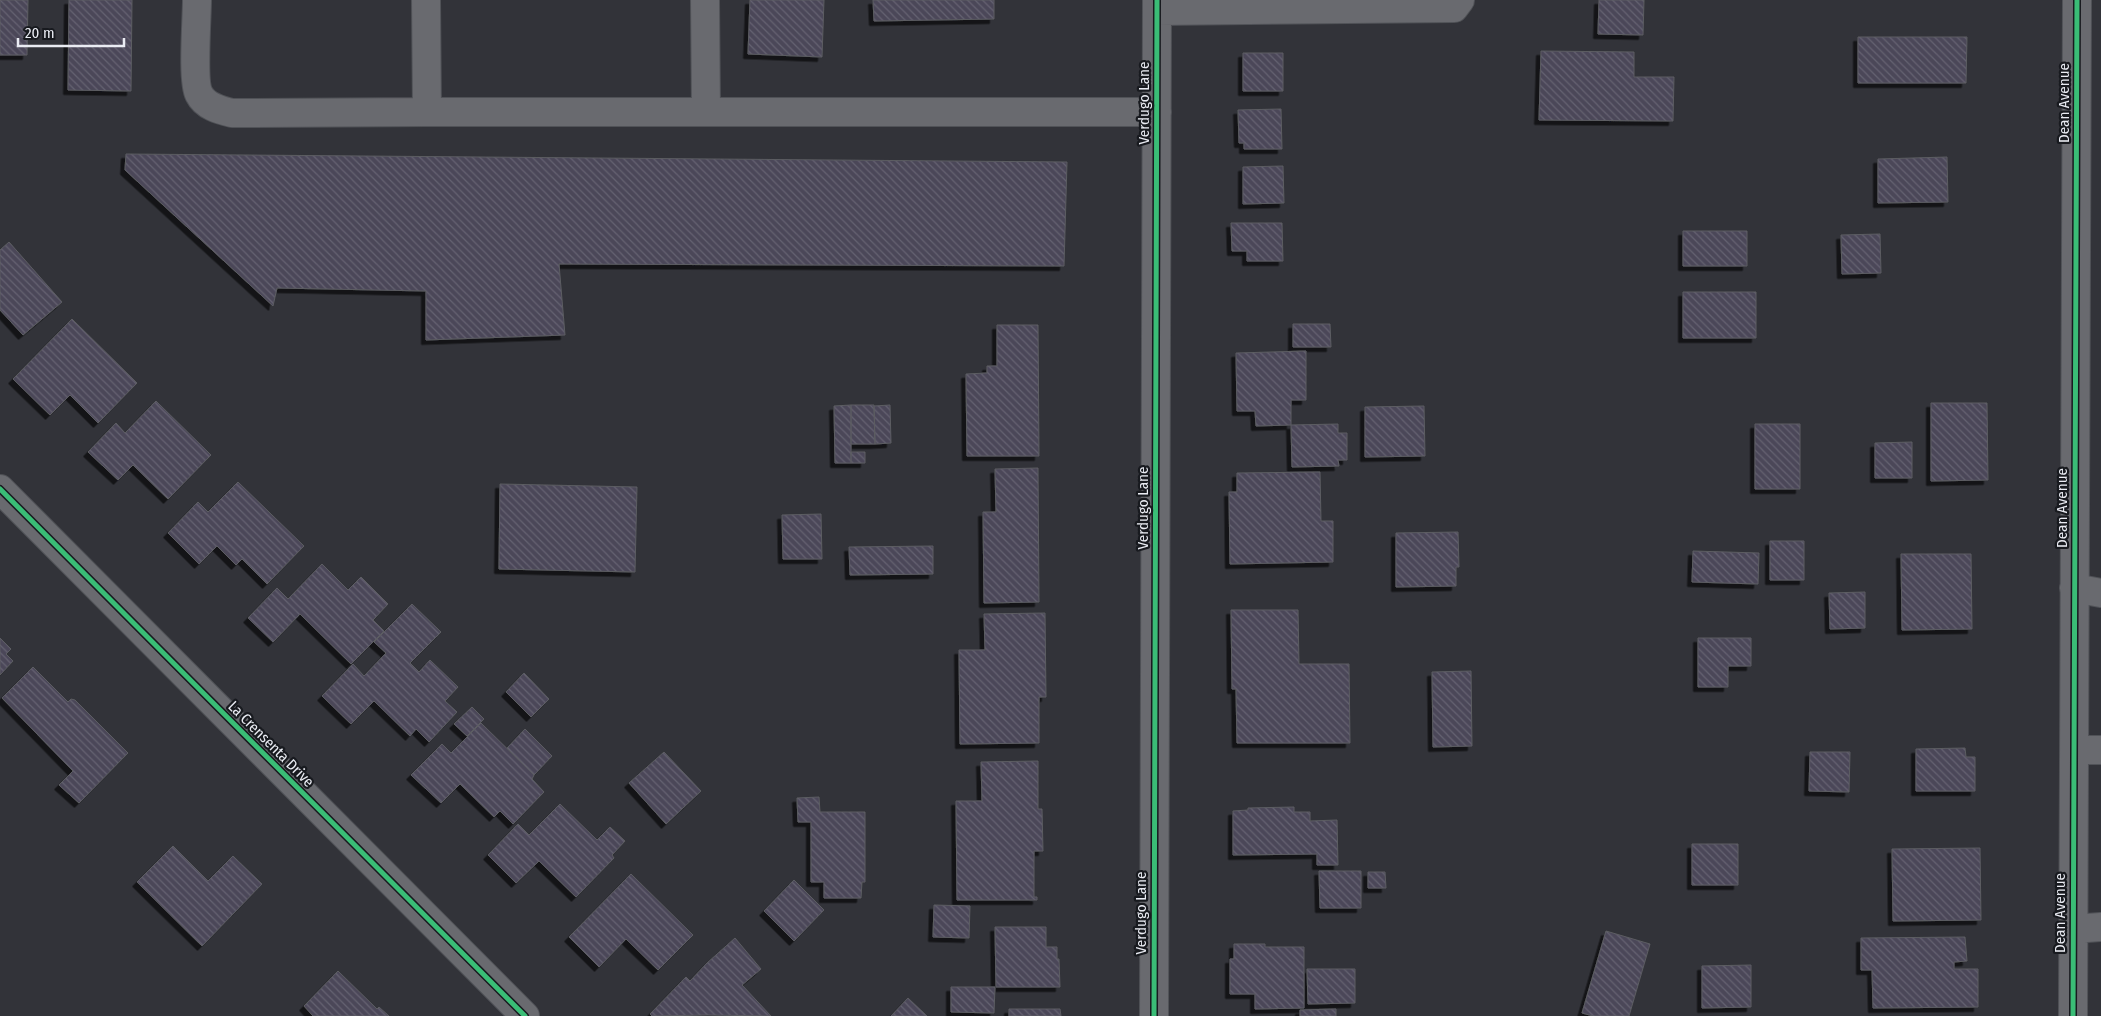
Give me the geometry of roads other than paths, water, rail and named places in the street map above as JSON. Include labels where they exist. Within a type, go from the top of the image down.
[{"type":"street","points":[[197,0],[196,80],[199,94],[213,108],[232,113],[1156,112]]},
{"type":"street","points":[[426,0],[427,112]]},
{"type":"street","points":[[705,0],[706,112]]},
{"type":"street","name":"Dean Avenue","points":[[2072,1016],[2076,0]]},
{"type":"street","points":[[1157,5],[1457,4]]},
{"type":"street","name":"Verdugo Lane","points":[[1154,1016],[1157,5]]},
{"type":"street","name":"La Crensenta Drive","points":[[0,489],[525,1016]]},
{"type":"street","points":[[2074,588],[2101,593]]},
{"type":"street","points":[[2074,750],[2101,750]]},
{"type":"street","points":[[2073,929],[2101,927]]}]
